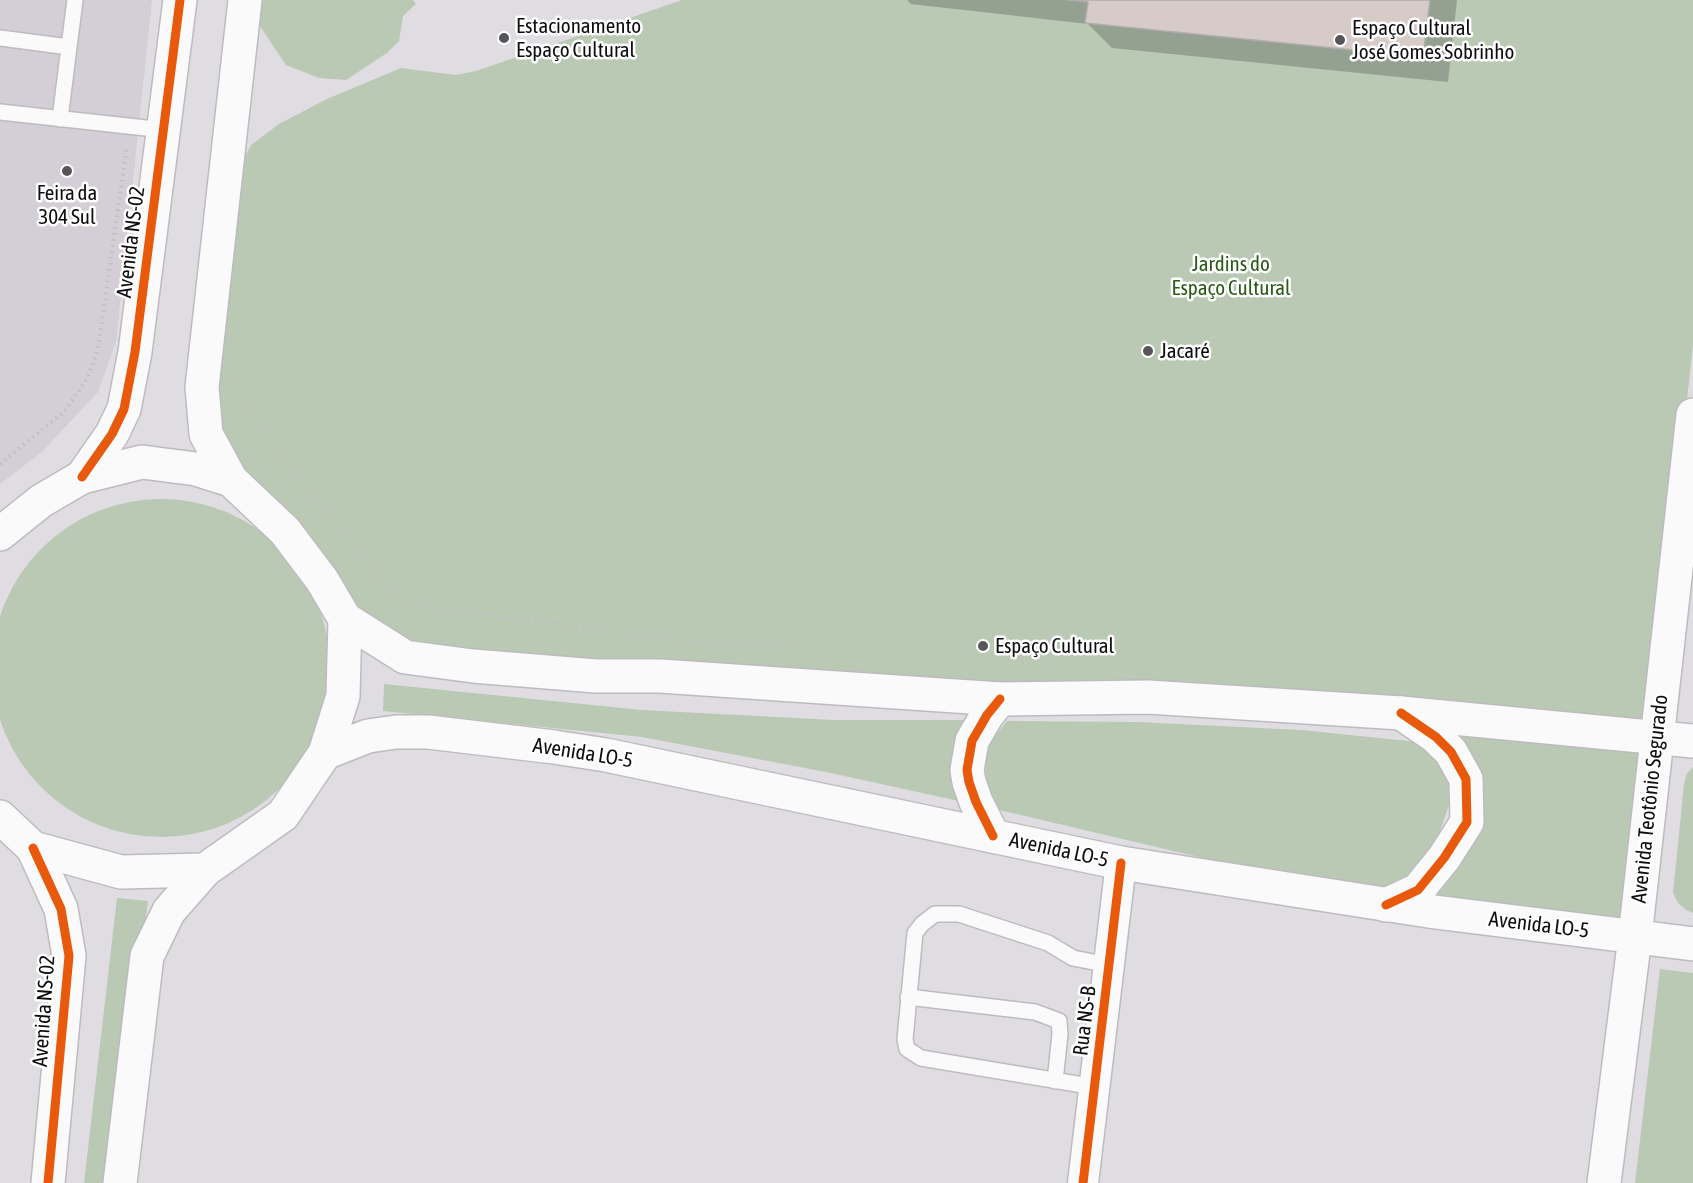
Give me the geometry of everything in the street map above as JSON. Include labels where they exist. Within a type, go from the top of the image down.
[{"type":"main road","name":"Avenida NS-02","points":[[82,477],[112,435],[124,409],[135,352],[180,0]]},
{"type":"main road","points":[[245,0],[202,387],[206,434],[231,480],[285,531],[322,580],[345,619],[405,657],[472,666],[597,676],[660,676],[1000,699],[1148,697],[1401,713],[1693,741]]},
{"type":"main road","name":"Avenida Teotônio Segurado","points":[[1604,1183],[1635,937],[1693,415]]},
{"type":"main road","points":[[0,534],[41,501],[82,477],[142,462],[196,469],[231,480]]},
{"type":"main road","points":[[120,1183],[147,956],[169,911],[205,870],[283,815],[325,753],[344,696],[345,619]]},
{"type":"main road","points":[[993,836],[969,782],[968,763],[972,741],[987,715],[1000,699]]},
{"type":"main road","points":[[1386,905],[1418,890],[1444,858],[1467,822],[1466,779],[1451,752],[1436,737],[1401,713]]},
{"type":"main road","name":"Avenida LO-5","points":[[325,753],[368,736],[396,732],[428,732],[554,747],[606,755],[1121,863],[1386,905],[1693,944]]},
{"type":"main road","points":[[0,817],[33,848],[121,872],[205,870]]},
{"type":"main road","name":"Avenida NS-02","points":[[33,848],[61,909],[69,956],[48,1183]]},
{"type":"street","name":"Rua NS-B","points":[[1083,1183],[1121,863]]},
{"type":"lane","points":[[60,119],[75,0]]},
{"type":"lane","points":[[0,38],[69,47]]},
{"type":"lane","points":[[0,112],[164,130]]},
{"type":"lane","points":[[1095,1087],[921,1058],[907,1049],[904,1039],[915,933],[935,914],[959,914],[1048,943],[1073,958],[1109,965]]},
{"type":"lane","points":[[908,997],[1035,1012],[1059,1021],[1060,1034],[1055,1081]]},
{"type":"path","points":[[0,464],[65,411],[88,377],[98,349],[129,126]]},
{"type":"path","points":[[236,370],[244,399],[273,446],[395,595],[426,609],[526,619],[688,642],[795,647],[792,684]]},
{"type":"shaded area","name":"Feira da 304 Sul","points":[[0,0],[152,0],[116,342],[98,392],[42,452],[0,484]]},
{"type":"green space","points":[[254,0],[413,0],[416,4],[403,16],[399,41],[387,53],[346,80],[319,78],[286,65],[253,16]]},
{"type":"green space","name":"Jardins do Espaço Cultural","points":[[682,0],[1693,0],[1693,345],[1651,729],[999,691],[408,651],[351,612],[215,433],[230,186],[251,145],[279,124],[327,99],[401,68],[456,75],[476,71]]},
{"type":"green space","points":[[161,499],[210,506],[241,519],[268,537],[292,561],[310,588],[323,619],[330,668],[323,717],[310,748],[292,775],[268,799],[241,817],[210,830],[161,837],[112,830],[81,817],[54,799],[30,775],[12,748],[-1,717],[-8,668],[-1,619],[12,588],[30,561],[54,537],[81,519],[112,506]]},
{"type":"green space","points":[[384,684],[642,710],[834,720],[976,720],[968,803],[826,772],[642,737],[383,711]]},
{"type":"green space","points":[[1414,717],[1647,746],[1631,933],[1396,905],[1477,822]]},
{"type":"green space","points":[[1007,721],[1138,722],[1301,730],[1438,744],[1448,778],[1449,805],[1439,834],[1420,862],[1395,888],[1284,877],[995,809],[987,784],[985,763],[991,741]]},
{"type":"green space","points":[[1693,767],[1693,913],[1678,903],[1673,893],[1684,784],[1687,773]]},
{"type":"green space","points":[[117,898],[148,901],[111,1183],[84,1183]]},
{"type":"green space","points":[[1660,969],[1693,973],[1693,1183],[1635,1183]]},
{"type":"building","name":"Espaço Cultural José Gomes Sobrinho","points":[[1068,0],[1430,0],[1423,57],[1085,23],[1088,2]]},
{"type":"cycle path","points":[[82,477],[112,434],[124,409],[135,352],[180,0]]},
{"type":"cycle path","points":[[993,836],[976,802],[967,770],[972,741],[987,715],[1000,699]]},
{"type":"cycle path","points":[[1386,905],[1418,890],[1444,858],[1467,822],[1466,779],[1451,752],[1436,737],[1401,713]]},
{"type":"cycle path","points":[[33,848],[61,909],[69,956],[48,1183]]},
{"type":"cycle path","points":[[1083,1183],[1121,863]]},
{"type":"place","name":"Estacionamento Espaço Cultural","points":[[504,38]]},
{"type":"place","name":"Espaço Cultural José Gomes Sobrinho","points":[[1340,40]]},
{"type":"place","name":"Feira da 304 Sul","points":[[67,171]]},
{"type":"place","name":"Jacaré","points":[[1148,351]]},
{"type":"place","name":"Espaço Cultural","points":[[983,646]]}]
